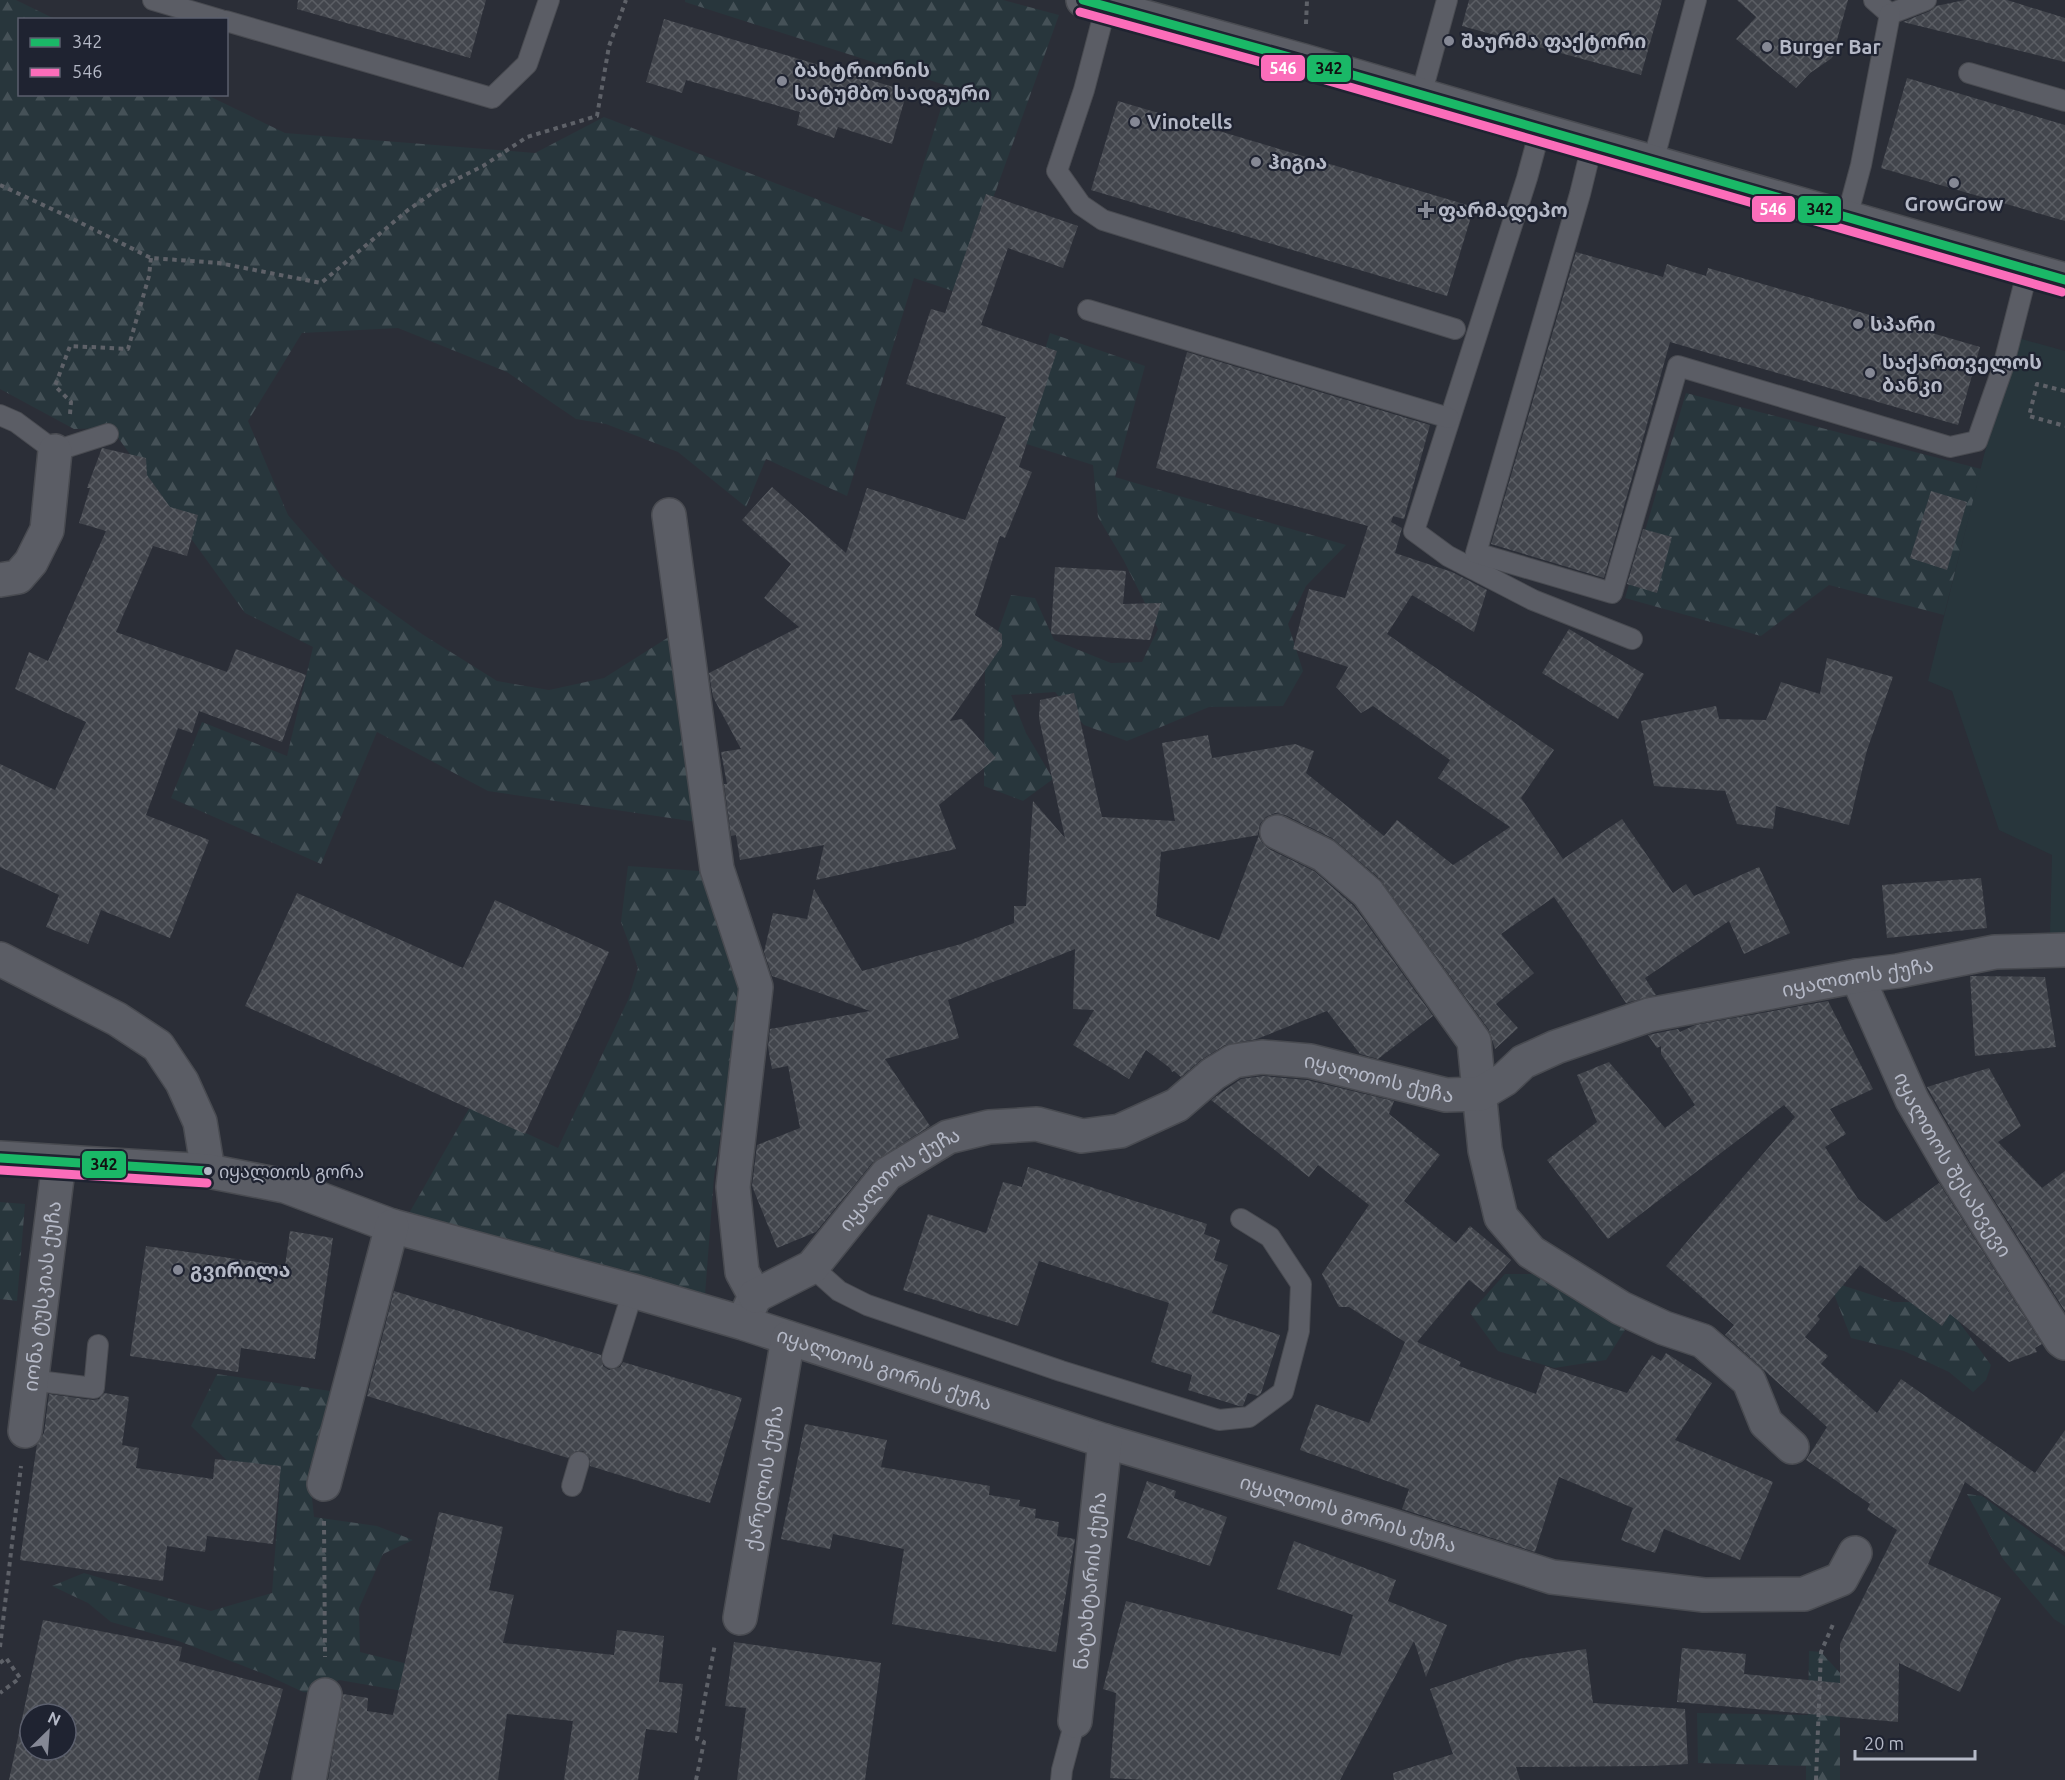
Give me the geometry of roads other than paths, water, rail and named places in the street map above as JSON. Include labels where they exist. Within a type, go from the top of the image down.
[{"type":"street","points":[[1095,3],[2065,280]]},
{"type":"street","points":[[0,580],[18,576],[31,562],[47,530],[55,451]]},
{"type":"street","points":[[669,515],[717,869],[756,987],[733,1187],[742,1272],[749,1310]]},
{"type":"street","points":[[1277,832],[1324,855],[1368,893],[1474,1041],[1485,1150],[1501,1217],[1531,1252],[1621,1308],[1664,1328],[1703,1341],[1749,1381],[1766,1423],[1792,1447]]},
{"type":"street","name":"იყალთოს ქუჩა","points":[[749,1310],[812,1267],[887,1174],[948,1137],[989,1127],[1037,1124],[1082,1136],[1120,1131],[1177,1105],[1213,1074],[1234,1061],[1262,1057],[1310,1061],[1446,1095],[1480,1094],[1505,1079],[1523,1062],[1556,1047],[1649,1015],[1995,952],[2065,950]]},
{"type":"street","points":[[0,959],[117,1019],[158,1046],[182,1082],[200,1122],[208,1171]]},
{"type":"street","name":"იყალთოს შესახვევი","points":[[1851,977],[1918,1110],[1952,1169],[2065,1343]]},
{"type":"street","name":"იყალთოს გორის ქუჩა","points":[[0,1158],[208,1171],[285,1186],[392,1226],[633,1291],[749,1310],[788,1338],[1105,1441],[1389,1525],[1552,1577],[1704,1595],[1804,1594],[1841,1579],[1855,1553]]},
{"type":"street","name":"იონა ტუსკიას ქუჩა","points":[[25,1431],[59,1162]]},
{"type":"street","points":[[324,1484],[392,1226]]},
{"type":"street","name":"ქარელის ქუჩა","points":[[728,1627],[788,1338]]},
{"type":"street","name":"ნატახტარის ქუჩა","points":[[1075,1721],[1105,1441]]},
{"type":"street","points":[[309,1780],[325,1695]]},
{"type":"lane","points":[[153,0],[213,18]]},
{"type":"lane","points":[[228,22],[492,98],[527,64],[549,0]]},
{"type":"lane","points":[[1421,95],[1447,0]]},
{"type":"lane","points":[[1653,162],[1696,0]]},
{"type":"lane","points":[[1874,0],[1890,14]]},
{"type":"lane","points":[[1890,14],[1926,0]]},
{"type":"lane","points":[[1095,3],[1084,90],[1057,171],[1081,206],[1104,220],[1455,329]]},
{"type":"lane","points":[[1846,217],[1861,165],[1890,14]]},
{"type":"lane","points":[[1969,73],[2065,101]]},
{"type":"lane","points":[[1540,130],[1527,178],[1413,531],[1448,556],[1533,600],[1632,639]]},
{"type":"lane","points":[[1592,146],[1476,553],[1612,593],[1678,366],[1950,447],[1977,441],[2003,367],[2028,269]]},
{"type":"lane","points":[[1088,310],[1449,418]]},
{"type":"lane","points":[[0,415],[16,422],[55,451],[108,434]]},
{"type":"lane","points":[[812,1267],[839,1291],[867,1305],[1060,1371],[1220,1420],[1249,1417],[1283,1392],[1299,1331],[1301,1284],[1270,1237],[1241,1219]]},
{"type":"lane","points":[[612,1358],[633,1291]]},
{"type":"lane","points":[[30,1380],[93,1388],[98,1345]]},
{"type":"lane","points":[[572,1486],[579,1462]]},
{"type":"lane","points":[[1061,1780],[1075,1721]]},
{"type":"place","name":"შაურმა ფაქტორი","points":[[1449,41]]},
{"type":"place","name":"Burger Bar","points":[[1767,47]]},
{"type":"place","name":"ბახტრიონის სატუმბო სადგური","points":[[782,81]]},
{"type":"place","name":"Vinotells","points":[[1135,122]]},
{"type":"place","name":"ჰიგია","points":[[1256,162]]},
{"type":"place","name":"GrowGrow","points":[[1954,183]]},
{"type":"place","name":"ფარმადეპო","points":[[1426,210]]},
{"type":"place","name":"სპარი","points":[[1858,324]]},
{"type":"place","name":"საქართველოს ბანკი","points":[[1870,373]]},
{"type":"place","name":"იყალთოს გორა","points":[[208,1171]]},
{"type":"place","name":"გვირილა","points":[[178,1270]]}]
